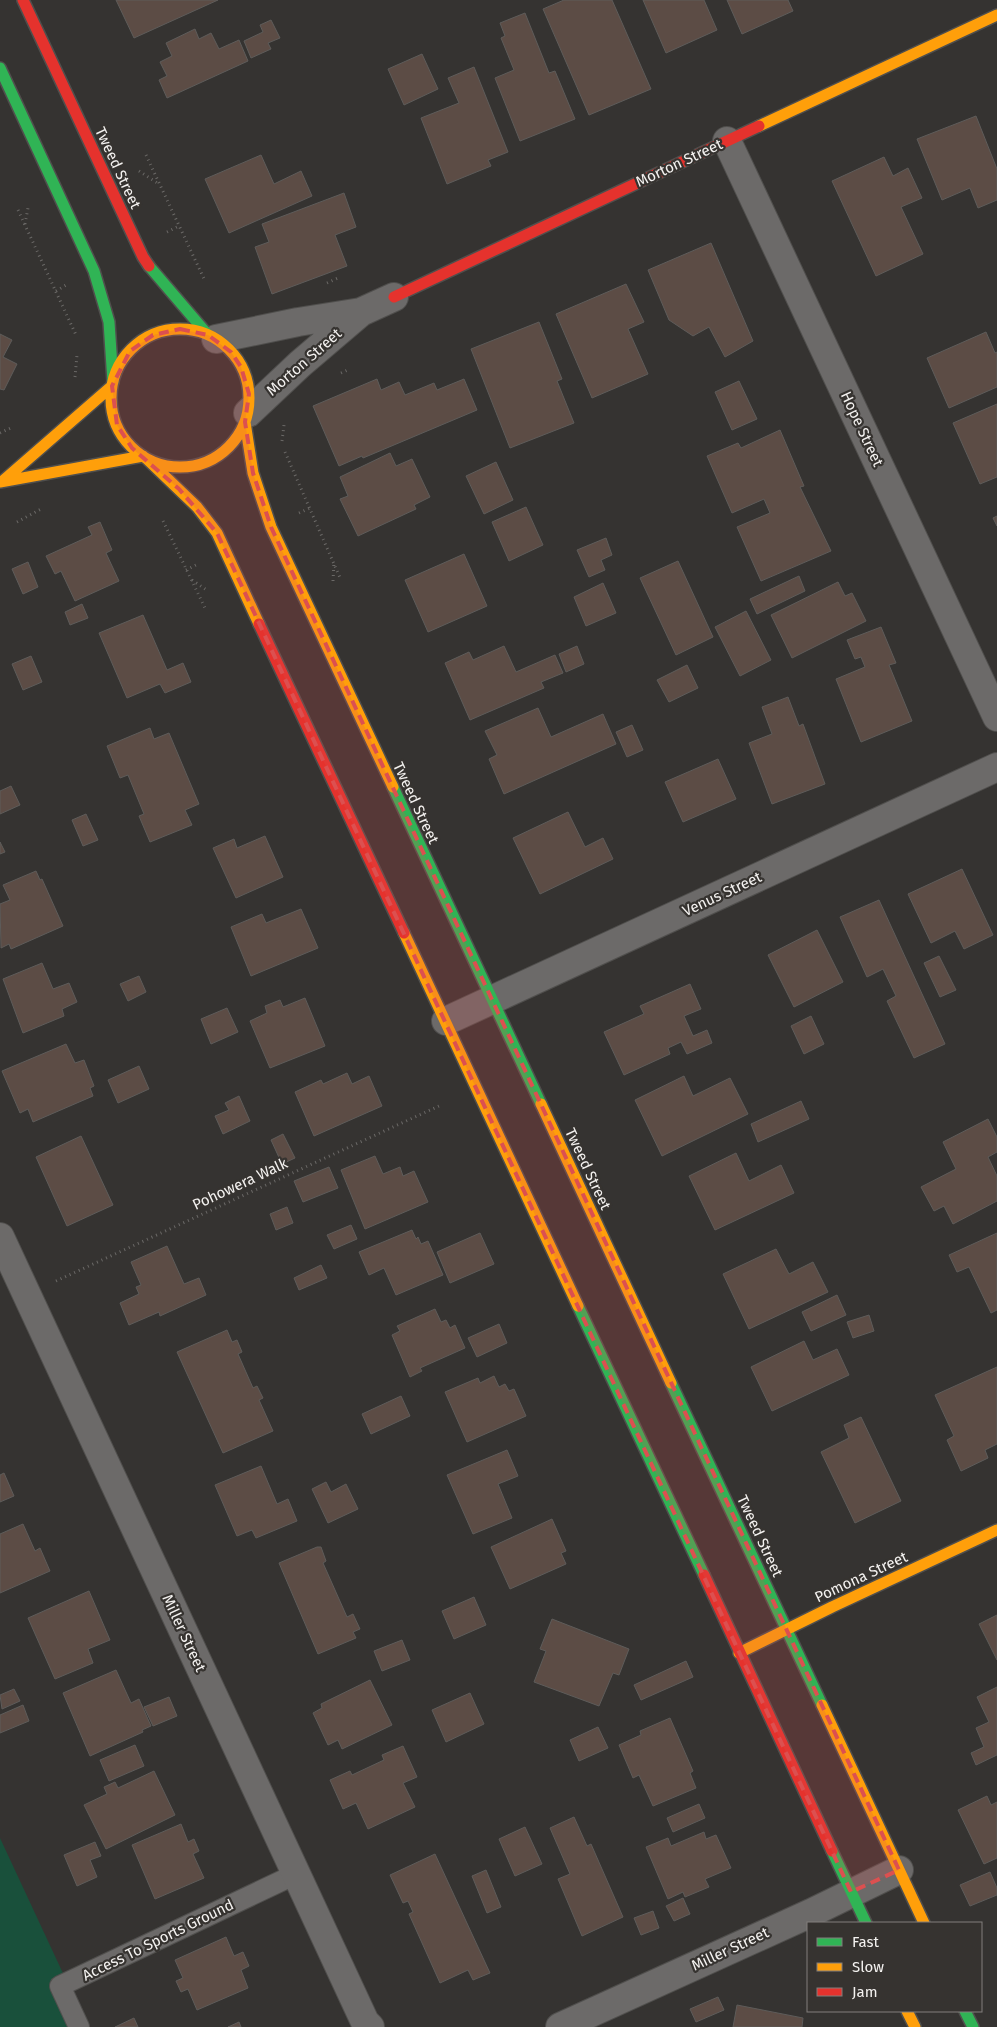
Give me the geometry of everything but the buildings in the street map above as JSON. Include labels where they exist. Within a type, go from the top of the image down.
[{"type":"main road","name":"Tweed Street","points":[[23,0],[149,268],[212,337]]},
{"type":"main road","name":"Morton Street","points":[[394,297],[997,14]]},
{"type":"main road","points":[[0,68],[94,271],[108,322],[113,413],[117,425],[128,442],[197,507],[217,533],[866,1922]]},
{"type":"main road","points":[[180,329],[212,337],[231,352],[242,367],[249,394],[246,417],[241,431],[230,447],[205,463],[175,467],[166,466],[145,457],[99,463],[63,472],[2,481],[112,385],[124,358],[137,345],[153,335],[180,329]]},
{"type":"main road","name":"Tweed Street","points":[[246,417],[256,482],[271,527],[924,1922]]},
{"type":"main road","name":"Pomona Street","points":[[739,1653],[997,1530]]},
{"type":"main road","points":[[908,2012],[915,2027]]},
{"type":"main road","points":[[966,2012],[973,2027]]},
{"type":"street","name":"Hope Street","points":[[727,141],[997,717]]},
{"type":"street","name":"Morton Street","points":[[246,417],[294,370],[362,312],[394,297]]},
{"type":"street","name":"Morton Street","points":[[212,337],[362,312]]},
{"type":"street","name":"Venus Street","points":[[446,1021],[997,767]]},
{"type":"street","name":"Miller Street","points":[[0,1237],[365,2022],[370,2027]]},
{"type":"street","name":"Miller Street","points":[[560,2027],[899,1870]]},
{"type":"lane","name":"Access To Sports Ground","points":[[80,2027],[60,1986],[296,1874]]},
{"type":"path","points":[[146,155],[207,285]]},
{"type":"path","points":[[144,174],[160,184]]},
{"type":"path","points":[[18,210],[79,341]]},
{"type":"path","points":[[25,224],[27,214]]},
{"type":"path","points":[[320,286],[338,278]]},
{"type":"path","points":[[72,384],[78,350]]},
{"type":"path","points":[[335,376],[350,369]]},
{"type":"path","points":[[286,418],[282,436],[285,455],[334,560],[341,580]]},
{"type":"path","points":[[1,434],[19,425]]},
{"type":"path","points":[[17,522],[50,505]]},
{"type":"path","points":[[29,512],[35,513]]},
{"type":"path","points":[[161,516],[204,608]]},
{"type":"path","points":[[333,575],[334,560]]},
{"type":"path","points":[[191,580],[211,594]]},
{"type":"path","name":"Pohowera Walk","points":[[51,1283],[439,1106]]},
{"type":"highlighted area","points":[[180,329],[208,335],[231,352],[241,367],[249,394],[245,422],[253,473],[271,527],[329,654],[899,1870],[851,1892],[217,533],[179,489],[132,448],[117,425],[112,386],[130,351],[153,335]]},
{"type":"green space","points":[[0,1838],[88,2027],[0,2027]]},
{"type":"traffic: fast","points":[[0,68],[94,271],[109,322],[113,382]]},
{"type":"traffic: fast","points":[[149,266],[208,335]]},
{"type":"traffic: fast","points":[[393,787],[541,1104]]},
{"type":"traffic: fast","points":[[578,1306],[704,1575]]},
{"type":"traffic: fast","points":[[671,1383],[822,1705]]},
{"type":"traffic: fast","points":[[832,1851],[866,1922]]},
{"type":"traffic: fast","points":[[966,2012],[973,2027]]},
{"type":"traffic: slow","points":[[759,126],[997,15]]},
{"type":"traffic: slow","points":[[180,329],[206,334],[229,349],[244,372],[249,398],[244,424],[229,447],[206,462],[180,467],[154,462],[131,447],[116,424],[111,398],[116,372],[131,349],[154,334],[180,329]]},
{"type":"traffic: slow","points":[[4,480],[112,386]]},
{"type":"traffic: slow","points":[[245,422],[253,473],[271,527],[393,787]]},
{"type":"traffic: slow","points":[[0,482],[143,456]]},
{"type":"traffic: slow","points":[[147,459],[197,507],[217,533],[259,624]]},
{"type":"traffic: slow","points":[[404,933],[578,1306]]},
{"type":"traffic: slow","points":[[541,1104],[671,1383]]},
{"type":"traffic: slow","points":[[739,1653],[832,1607],[997,1530]]},
{"type":"traffic: slow","points":[[822,1705],[924,1922]]},
{"type":"traffic: slow","points":[[908,2012],[915,2027]]},
{"type":"traffic: jam","points":[[23,0],[143,257],[149,266]]},
{"type":"traffic: jam","points":[[394,297],[759,126]]},
{"type":"traffic: jam","points":[[259,624],[404,933]]},
{"type":"traffic: jam","points":[[704,1575],[832,1851]]}]
